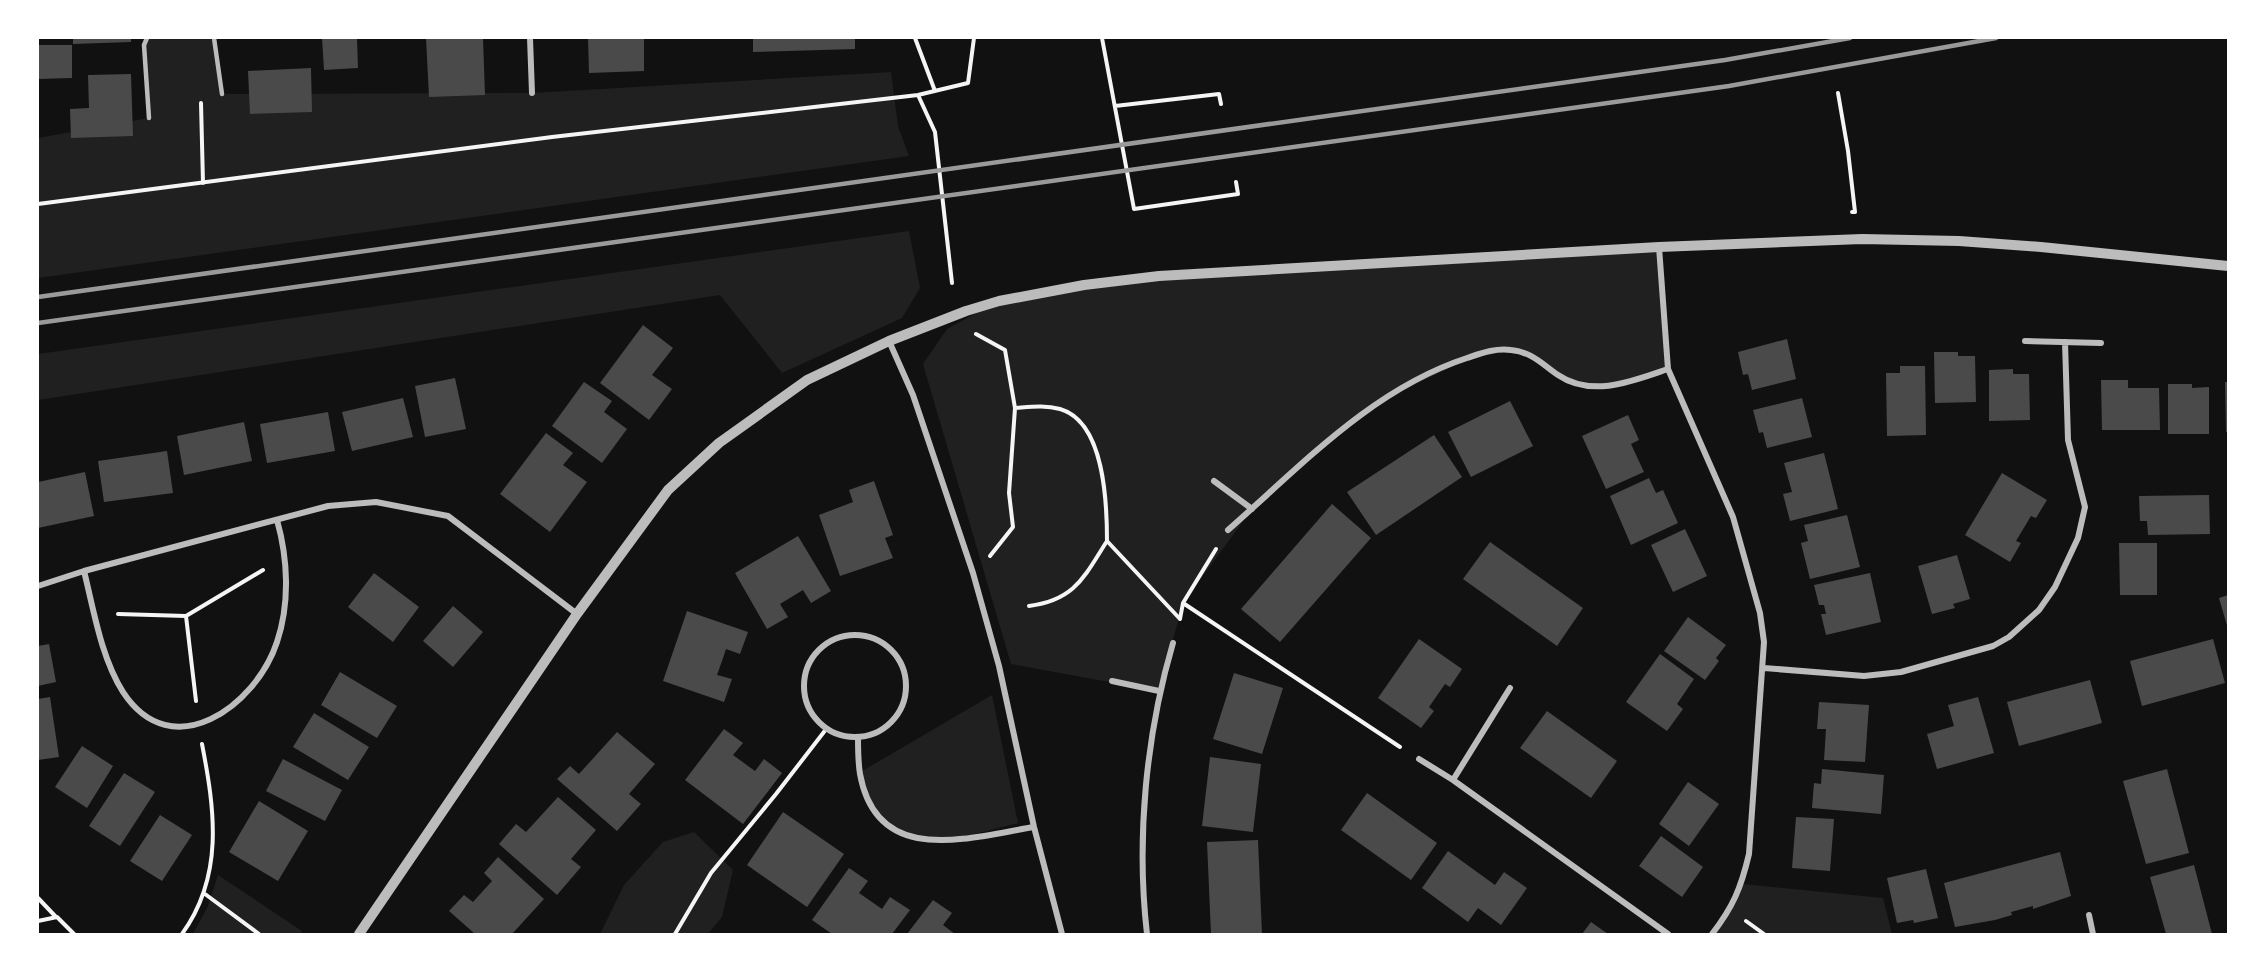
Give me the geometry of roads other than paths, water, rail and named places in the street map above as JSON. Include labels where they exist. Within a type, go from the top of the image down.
[{"type":"street","points":[[530,38],[532,93]]},
{"type":"street","points":[[359,934],[577,614],[668,490],[718,443],[807,380],[888,341],[966,311],[999,301],[1095,284],[1170,275],[1659,247],[1853,239],[1959,241],[2229,266]]},
{"type":"street","points":[[1659,247],[1668,369],[1733,517],[1760,613],[1764,642],[1764,668],[1749,854],[1742,884],[1731,910],[1712,934]]},
{"type":"street","points":[[888,341],[913,395],[973,573],[999,666],[1034,827],[1062,934]]},
{"type":"street","points":[[2025,341],[2101,343]]},
{"type":"street","points":[[1764,668],[1864,676],[1901,672],[1993,645],[2009,637],[2039,610],[2055,587],[2078,537],[2085,507],[2068,440],[2065,342]]},
{"type":"street","points":[[1228,530],[1336,434],[1384,399],[1438,368],[1495,350],[1512,350],[1540,360],[1557,375],[1575,384],[1597,387],[1635,380],[1668,369]]},
{"type":"street","points":[[1214,481],[1252,509]]},
{"type":"street","points":[[38,586],[84,571],[328,506],[376,502],[448,516],[577,614]]},
{"type":"street","points":[[84,571],[115,676],[124,693],[139,711],[160,722],[181,726],[204,723],[228,711],[247,694],[266,668],[277,642],[286,583],[282,538],[277,520]]},
{"type":"street","points":[[855,635],[871,637],[886,645],[898,658],[905,674],[906,692],[901,709],[890,723],[875,733],[858,737],[841,735],[827,728],[814,717],[807,703],[804,687],[806,671],[818,651],[838,637],[855,635]]},
{"type":"street","points":[[1147,934],[1143,862],[1145,810],[1159,691],[1173,643]]},
{"type":"street","points":[[1112,681],[1159,691]]},
{"type":"street","points":[[1453,780],[1510,688]]},
{"type":"street","points":[[858,737],[860,773],[873,811],[885,825],[901,834],[920,840],[943,840],[1034,827]]},
{"type":"street","points":[[1419,759],[1453,780],[1668,934]]},
{"type":"street","points":[[2089,915],[2092,934]]},
{"type":"lane","points":[[147,38],[144,45],[149,118]]},
{"type":"lane","points":[[214,38],[222,94]]},
{"type":"railway","points":[[38,297],[1725,60],[1850,38]]},
{"type":"railway","points":[[38,323],[1729,86],[1996,38]]}]
